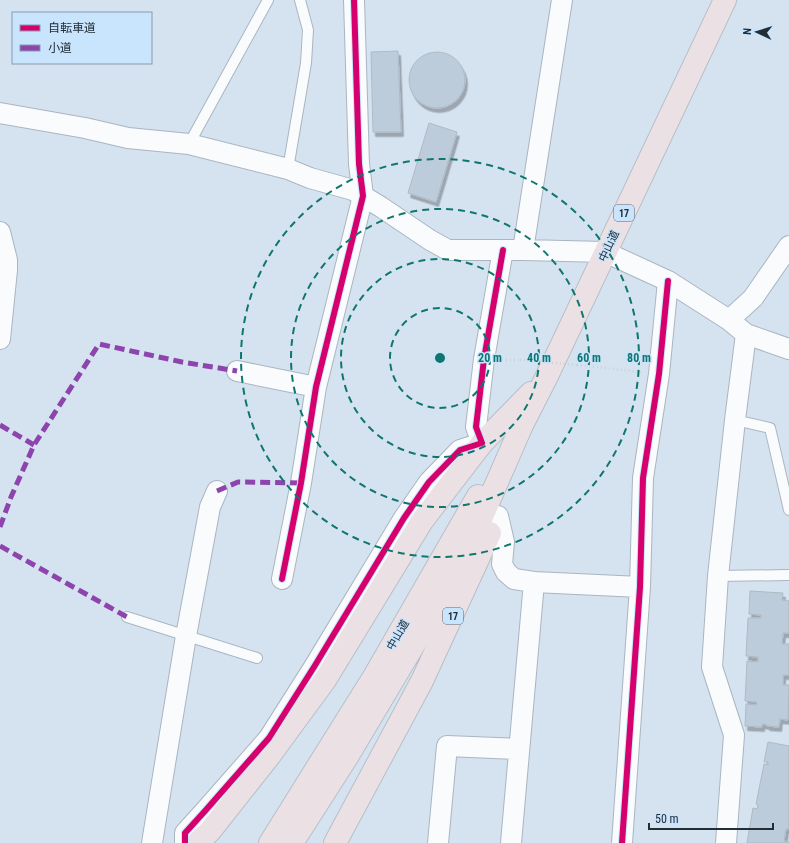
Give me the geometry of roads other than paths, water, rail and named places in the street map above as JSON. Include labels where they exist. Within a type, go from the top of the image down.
[{"type":"highway","name":"中山道","points":[[292,843],[347,757],[422,631],[466,551],[522,425],[546,378],[725,0]]},
{"type":"highway","points":[[197,843],[210,831],[270,755],[325,680],[422,521],[482,443],[546,378]]},
{"type":"highway","name":"17","points":[[335,843],[422,682],[466,588],[498,516],[546,378]]},
{"type":"highway","name":"中山道","points":[[270,843],[375,675],[484,485],[522,425]]},
{"type":"street","points":[[282,579],[301,483],[316,387],[363,196],[359,164],[354,0]]},
{"type":"street","points":[[185,843],[185,833],[269,738],[314,667],[404,518],[430,482],[460,450],[482,443],[476,427],[484,359],[513,250],[562,0]]},
{"type":"street","points":[[0,113],[85,128],[128,138],[188,144],[288,169],[310,178],[353,190],[381,206],[430,240],[448,250],[605,252],[668,281],[729,320],[746,334],[789,349]]},
{"type":"street","points":[[0,232],[7,260],[7,270],[0,339]]},
{"type":"street","points":[[729,320],[753,298],[789,246]]},
{"type":"street","points":[[622,843],[640,587],[643,478],[659,374],[668,281]]},
{"type":"street","points":[[726,843],[734,735],[712,667],[718,576],[746,334]]},
{"type":"street","points":[[237,372],[316,387]]},
{"type":"street","points":[[152,843],[186,636],[210,506],[217,491]]},
{"type":"street","points":[[498,516],[504,542],[502,564],[506,572],[514,579],[534,582],[640,587]]},
{"type":"street","points":[[511,843],[534,582]]},
{"type":"street","points":[[438,843],[447,746],[519,749]]},
{"type":"lane","points":[[188,144],[268,0]]},
{"type":"lane","points":[[288,169],[306,63],[308,30],[300,0]]},
{"type":"lane","points":[[735,420],[770,428],[789,510]]},
{"type":"lane","points":[[718,576],[789,575]]},
{"type":"lane","points":[[127,617],[257,658]]}]
